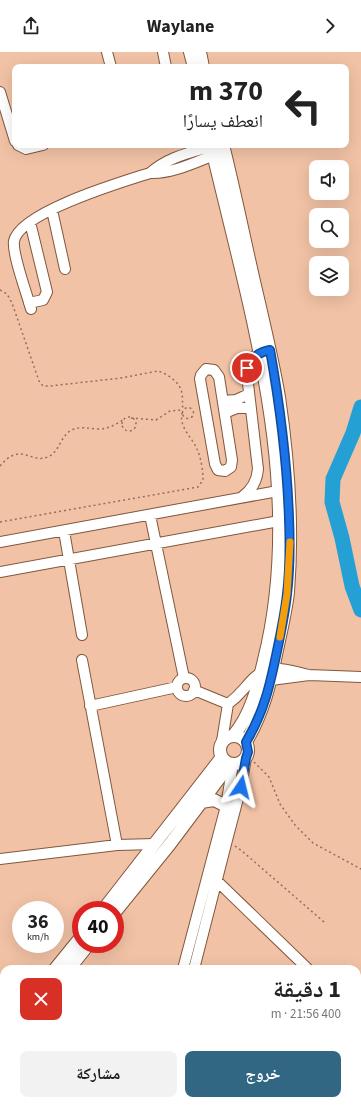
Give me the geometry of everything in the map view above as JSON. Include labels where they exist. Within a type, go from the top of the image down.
[{"type":"main road","points":[[190,52],[193,64]]},
{"type":"main road","points":[[200,52],[202,64]]},
{"type":"main road","points":[[217,148],[264,351],[279,396],[285,448],[290,540],[287,594],[274,668],[262,711],[246,742]]},
{"type":"main road","points":[[228,762],[220,749],[242,723],[254,700],[262,672],[277,595],[279,521],[278,481],[264,351]]},
{"type":"main road","points":[[228,738],[243,738],[248,748],[247,757],[240,763],[228,762]]},
{"type":"main road","points":[[124,901],[202,802],[228,762]]},
{"type":"main road","points":[[111,901],[156,844],[228,762]]},
{"type":"main road","points":[[202,802],[214,800],[226,806]]},
{"type":"main road","points":[[58,965],[72,948]]},
{"type":"main road","points":[[72,965],[82,953]]},
{"type":"street","points":[[107,52],[110,64]]},
{"type":"street","points":[[163,52],[165,64]]},
{"type":"street","points":[[0,92],[12,131]]},
{"type":"street","points":[[30,222],[47,292],[43,300],[30,306],[14,247],[15,239],[19,230],[30,222],[80,196],[150,173],[170,159],[217,148]]},
{"type":"street","points":[[52,210],[65,269]]},
{"type":"street","points":[[242,497],[254,485],[258,475],[258,463],[247,368],[249,362],[264,351]]},
{"type":"street","points":[[206,369],[214,370],[217,373],[224,407],[232,464],[228,470],[222,471],[216,467],[215,464],[200,379],[201,375],[206,369]]},
{"type":"street","points":[[224,407],[249,394]]},
{"type":"street","points":[[206,411],[224,407],[251,408]]},
{"type":"street","points":[[0,542],[278,491]]},
{"type":"street","points":[[150,515],[184,678]]},
{"type":"street","points":[[0,572],[279,521]]},
{"type":"street","points":[[64,530],[82,635]]},
{"type":"street","points":[[82,660],[117,845]]},
{"type":"street","points":[[228,704],[239,696],[254,677],[262,672],[274,668],[309,676]]},
{"type":"street","points":[[271,680],[309,676],[361,677]]},
{"type":"street","points":[[184,678],[188,678],[193,682],[195,687],[190,695],[184,696],[178,693],[177,687],[179,681],[184,678]]},
{"type":"street","points":[[90,706],[177,687]]},
{"type":"street","points":[[194,690],[228,704]]},
{"type":"street","points":[[228,704],[228,738]]},
{"type":"street","points":[[195,965],[241,787],[247,757]]},
{"type":"street","points":[[184,965],[226,806],[228,762]]},
{"type":"street","points":[[0,859],[117,845],[156,844]]},
{"type":"street","points":[[217,881],[304,965]]},
{"type":"path","points":[[0,290],[7,294],[12,303],[39,381],[43,386],[121,378],[158,371],[174,380],[179,385],[182,392],[181,422],[195,444],[199,456],[203,480],[198,487],[0,522]]},
{"type":"path","points":[[0,466],[8,458],[19,454],[42,458],[47,457],[56,450],[66,435],[76,428],[84,427],[100,429],[108,427],[128,417],[156,420],[170,411],[182,411],[187,407],[190,407],[193,410],[193,415],[186,418],[182,411]]},
{"type":"path","points":[[123,420],[122,426],[129,430],[132,429],[135,424],[131,418]]},
{"type":"path","points":[[247,757],[269,778],[280,804],[295,824],[313,843],[361,869]]},
{"type":"path","points":[[227,840],[242,851],[324,922]]},
{"type":"waterway","points":[[361,407],[353,433],[333,479],[332,502],[342,538],[352,586],[361,610]]},
{"type":"slow traffic","points":[[280,637],[287,594],[290,542]]},
{"type":"route","points":[[241,787],[248,752],[248,745],[246,742],[262,711],[274,668],[280,638],[287,594],[290,540],[285,448],[279,396],[270,350],[259,352],[249,362],[247,368]]}]
